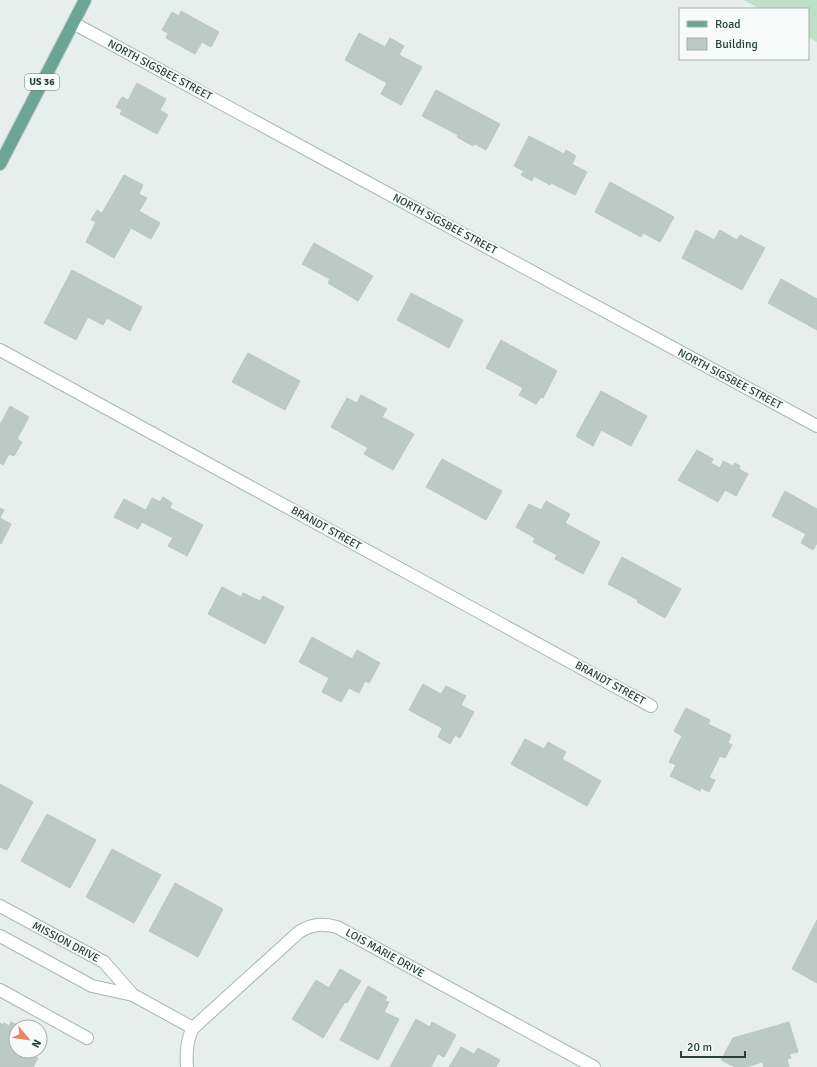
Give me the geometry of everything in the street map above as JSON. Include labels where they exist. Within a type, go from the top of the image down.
[{"type":"main road","name":"US 36","points":[[0,164],[84,0]]},
{"type":"street","name":"NORTH SIGSBEE STREET","points":[[72,23],[817,426]]},
{"type":"street","name":"BRANDT STREET","points":[[0,350],[651,706]]},
{"type":"street","name":"MISSION DRIVE","points":[[0,906],[104,962],[133,995],[193,1028]]},
{"type":"street","name":"LOIS MARIE DRIVE","points":[[193,1028],[299,932],[314,925],[326,924],[337,927],[594,1067]]},
{"type":"street","points":[[0,936],[92,986],[133,995]]},
{"type":"street","points":[[0,990],[87,1038]]},
{"type":"street","points":[[187,1067],[186,1050],[190,1033],[193,1028]]},
{"type":"green space","points":[[744,0],[817,0],[817,42],[809,38],[809,8],[758,8]]},
{"type":"building","points":[[181,11],[219,32],[211,47],[202,42],[195,54],[166,38],[168,33],[162,30],[172,12],[179,16]]},
{"type":"building","points":[[359,33],[385,47],[390,38],[404,46],[399,55],[422,67],[401,105],[381,94],[387,83],[345,60]]},
{"type":"building","points":[[137,83],[166,99],[160,110],[168,115],[157,134],[120,114],[122,110],[116,107],[122,97],[128,100]]},
{"type":"building","points":[[436,90],[500,124],[486,150],[475,144],[473,146],[457,137],[458,135],[422,116]]},
{"type":"building","points":[[529,136],[564,154],[566,150],[576,156],[572,164],[587,172],[575,195],[551,183],[550,185],[534,176],[532,181],[521,175],[524,171],[514,166]]},
{"type":"building","points":[[124,175],[143,185],[139,194],[147,198],[139,211],[160,223],[151,239],[131,228],[114,258],[86,242],[96,222],[91,220],[97,210],[102,213]]},
{"type":"building","points":[[610,182],[674,217],[660,242],[643,233],[641,237],[595,212]]},
{"type":"building","points":[[696,230],[714,240],[720,230],[737,240],[740,235],[765,248],[742,290],[682,258]]},
{"type":"building","points":[[314,243],[373,276],[358,301],[328,283],[330,279],[302,264]]},
{"type":"building","points":[[72,270],[142,307],[130,331],[107,318],[103,325],[88,317],[76,340],[44,323]]},
{"type":"building","points":[[781,279],[817,299],[817,330],[768,303]]},
{"type":"building","points":[[411,293],[463,320],[449,348],[397,320]]},
{"type":"building","points":[[501,340],[557,371],[543,398],[541,397],[536,404],[519,395],[523,388],[486,368]]},
{"type":"building","points":[[248,353],[300,381],[285,410],[232,382]]},
{"type":"building","points":[[601,391],[647,416],[631,446],[601,430],[593,446],[576,436]]},
{"type":"building","points":[[361,395],[387,409],[382,417],[414,434],[393,470],[364,454],[368,448],[331,427],[347,398],[357,403]]},
{"type":"building","points":[[10,406],[29,417],[17,439],[22,442],[14,456],[9,454],[3,465],[0,463],[0,423]]},
{"type":"building","points":[[697,450],[713,459],[711,463],[720,468],[723,461],[733,466],[735,463],[740,466],[739,469],[748,474],[736,496],[725,490],[718,502],[678,480]]},
{"type":"building","points":[[442,459],[502,491],[486,520],[426,487]]},
{"type":"building","points":[[785,491],[817,509],[817,543],[813,550],[801,543],[806,534],[772,516]]},
{"type":"building","points":[[163,497],[172,503],[170,508],[203,525],[187,556],[168,546],[173,538],[142,522],[138,529],[114,517],[124,499],[146,510],[152,498],[160,502]]},
{"type":"building","points":[[546,501],[570,514],[565,523],[600,542],[583,574],[555,559],[557,555],[533,542],[535,538],[516,527],[529,504],[541,510]]},
{"type":"building","points":[[0,508],[4,510],[0,518]]},
{"type":"building","points":[[0,518],[11,524],[1,544],[0,543]]},
{"type":"building","points":[[622,557],[681,589],[665,618],[637,602],[638,600],[608,584]]},
{"type":"building","points":[[222,587],[241,597],[243,593],[260,601],[263,596],[284,607],[265,644],[208,614]]},
{"type":"building","points":[[312,637],[352,659],[357,650],[380,663],[369,683],[365,681],[359,693],[349,688],[341,702],[322,692],[329,678],[299,662]]},
{"type":"building","points":[[423,684],[441,694],[446,686],[466,696],[461,705],[474,712],[460,738],[455,735],[450,744],[438,737],[442,728],[409,710]]},
{"type":"building","points":[[686,708],[710,720],[708,724],[731,735],[728,743],[732,745],[725,758],[720,756],[709,778],[715,780],[709,792],[701,788],[700,791],[670,776],[676,765],[669,762],[682,736],[674,731]]},
{"type":"building","points":[[525,739],[544,749],[548,742],[566,752],[562,759],[601,781],[587,806],[511,764]]},
{"type":"building","points":[[0,784],[33,802],[7,850],[0,847]]},
{"type":"building","points":[[47,814],[96,840],[70,888],[21,861]]},
{"type":"building","points":[[112,849],[161,875],[134,923],[86,897]]},
{"type":"building","points":[[175,883],[223,909],[198,957],[149,931]]},
{"type":"building","points":[[817,920],[817,983],[792,969]]},
{"type":"building","points":[[340,969],[361,981],[347,1003],[345,1002],[323,1038],[292,1019],[316,980],[329,988]]},
{"type":"building","points":[[368,986],[387,997],[385,1001],[389,1002],[384,1012],[399,1019],[378,1060],[340,1040]]},
{"type":"building","points":[[416,1019],[430,1027],[432,1022],[456,1035],[444,1057],[438,1054],[431,1067],[390,1067]]},
{"type":"building","points":[[789,1022],[798,1052],[789,1054],[791,1058],[787,1059],[789,1067],[764,1067],[762,1062],[747,1067],[735,1067],[721,1060],[733,1038]]},
{"type":"building","points":[[0,1023],[3,1025],[4,1023],[8,1025],[8,1059],[37,1059],[33,1067],[0,1067]]},
{"type":"building","points":[[461,1047],[474,1054],[478,1048],[500,1060],[496,1067],[449,1067]]}]
